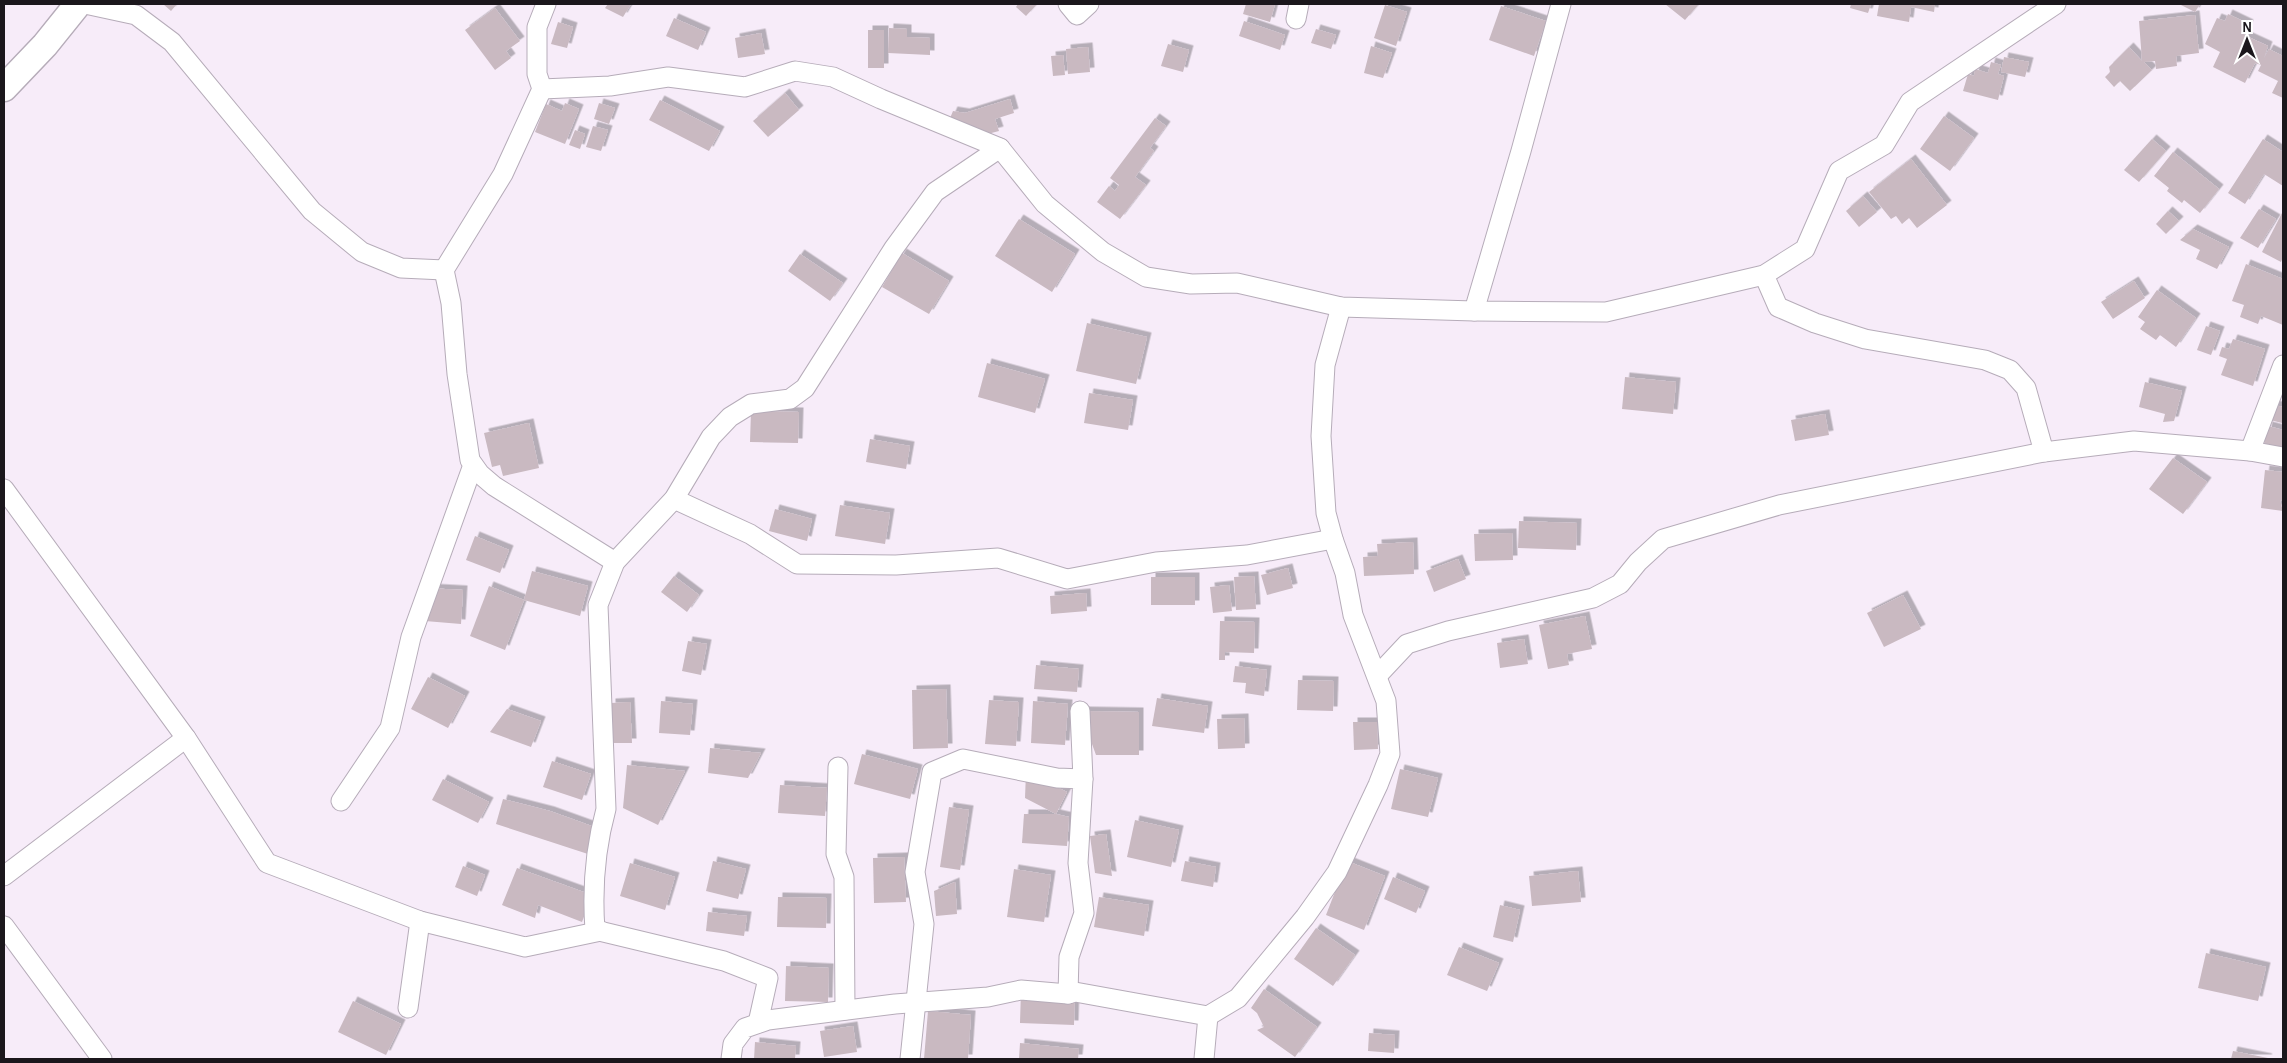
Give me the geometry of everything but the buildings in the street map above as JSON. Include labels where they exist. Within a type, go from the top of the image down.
[{"type":"street","points":[[4,88],[45,45],[78,4]]},
{"type":"street","points":[[85,4],[136,15],[172,42],[312,211],[362,252],[401,268],[444,270]]},
{"type":"street","points":[[546,4],[537,27],[537,74],[542,89],[503,174],[444,270],[451,303],[457,374],[470,460],[480,474],[494,486],[615,562]]},
{"type":"street","points":[[1068,4],[1076,15],[1090,4]]},
{"type":"street","points":[[1474,311],[1522,151],[1561,4]]},
{"type":"street","points":[[542,89],[610,86],[668,77],[745,87],[795,71],[833,77],[1000,148],[1045,204],[1103,252],[1146,277],[1191,284],[1237,283],[1340,307],[1606,312],[1764,275],[1805,249],[1839,170],[1884,145],[1910,102],[2056,4]]},
{"type":"street","points":[[758,1023],[768,978],[724,961],[595,930],[592,895],[600,828],[606,809],[598,605],[615,562],[674,498],[711,437],[730,417],[751,404],[790,399],[804,388],[894,248],[935,192],[1000,148]]},
{"type":"street","points":[[1764,275],[1778,307],[1815,324],[1865,339],[1985,360],[2010,370],[2026,388],[2044,452]]},
{"type":"street","points":[[731,1059],[733,1044],[745,1028],[758,1023],[915,1002],[988,997],[1021,990],[1068,994],[1075,992],[1208,1016],[1238,998],[1305,917],[1337,872],[1378,785],[1390,754],[1386,701],[1353,615],[1345,573],[1326,513],[1321,436],[1325,365],[1340,307]]},
{"type":"street","points":[[2250,451],[2283,365]]},
{"type":"street","points":[[1377,676],[1407,644],[1448,631],[1593,598],[1620,584],[1638,562],[1663,539],[1779,505],[2044,452],[2134,441],[2250,451],[2283,457]]},
{"type":"street","points":[[341,801],[390,728],[411,637],[473,465]]},
{"type":"street","points":[[4,489],[186,738],[267,863],[420,921],[525,946],[601,932]]},
{"type":"street","points":[[674,498],[750,534],[797,564],[896,565],[998,558],[1067,579],[1156,562],[1247,555],[1333,539]]},
{"type":"street","points":[[1068,994],[1069,957],[1084,913],[1078,863],[1083,778],[1080,711]]},
{"type":"street","points":[[4,876],[186,738]]},
{"type":"street","points":[[910,1059],[924,924],[915,872],[932,772],[963,759],[1057,778],[1083,778]]},
{"type":"street","points":[[838,767],[836,854],[844,877],[845,1010]]},
{"type":"street","points":[[408,1008],[420,921]]},
{"type":"street","points":[[4,926],[102,1059]]},
{"type":"street","points":[[1204,1059],[1208,1016]]}]
